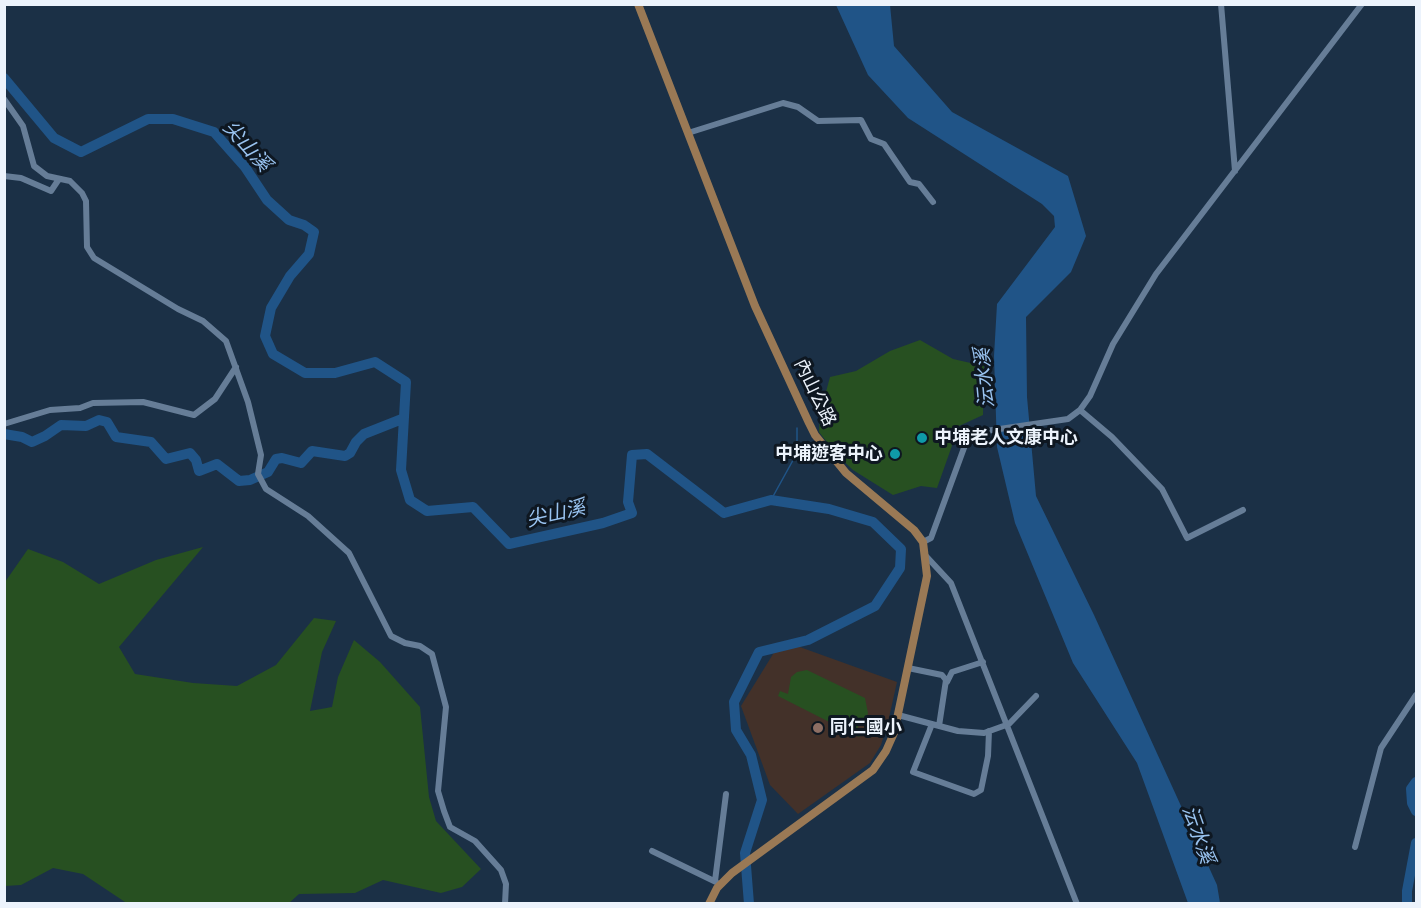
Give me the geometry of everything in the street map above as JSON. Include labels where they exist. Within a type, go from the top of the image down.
[{"type":"main road","name":"內山公路","points":[[638,4],[754,306],[814,435],[846,473],[914,530],[923,542]]},
{"type":"main road","points":[[709,903],[717,882],[873,770],[886,751],[898,715],[927,576],[923,542]]},
{"type":"street","points":[[1221,4],[1236,172]]},
{"type":"street","points":[[923,542],[931,538],[968,437],[979,432],[1068,419],[1080,410],[1090,396],[1113,344],[1156,274],[1362,4]]},
{"type":"street","points":[[4,99],[23,126],[34,166],[39,172],[70,181],[82,193],[86,201],[87,247],[94,258],[178,309],[203,321],[226,341],[248,402],[261,454],[259,477],[266,489],[308,516],[349,553],[391,636],[405,643],[427,648],[432,654],[446,707],[438,791],[450,827],[475,841],[501,870],[506,884],[505,903]]},
{"type":"street","points":[[688,133],[783,103],[798,107],[818,121],[861,120],[871,139],[884,144],[910,182],[919,184],[933,202]]},
{"type":"street","points":[[4,176],[21,178],[51,191],[59,179]]},
{"type":"street","points":[[4,424],[50,410],[80,408],[93,403],[143,402],[194,415],[215,399],[236,367]]},
{"type":"street","points":[[1080,410],[1112,437],[1162,489],[1187,538],[1243,510]]},
{"type":"street","points":[[925,555],[951,583],[1009,724],[1077,903]]},
{"type":"street","points":[[983,662],[952,672],[935,725],[913,772],[974,794],[981,790],[988,756],[988,732]]},
{"type":"street","points":[[908,668],[942,675],[947,682]]},
{"type":"street","points":[[1355,847],[1381,748],[1416,695]]},
{"type":"street","points":[[898,715],[973,734],[988,732],[1009,724],[1036,696]]},
{"type":"street","points":[[652,851],[717,882],[726,794]]},
{"type":"shaded area","name":"同仁國小","points":[[778,646],[797,646],[897,682],[881,745],[870,763],[798,814],[770,785],[741,706]]},
{"type":"green space","points":[[920,340],[953,359],[984,366],[983,415],[959,426],[937,488],[921,486],[893,495],[853,470],[837,455],[819,432],[820,414],[830,377],[856,371],[890,351]]},
{"type":"green space","points":[[203,547],[119,647],[135,674],[193,683],[237,686],[276,665],[314,618],[336,621],[322,652],[310,711],[332,707],[338,677],[354,640],[380,662],[420,707],[429,797],[436,821],[481,869],[462,887],[441,893],[383,880],[355,893],[299,894],[289,903],[128,904],[83,874],[53,868],[21,885],[5,886],[5,582],[28,549],[63,562],[99,584],[156,560]]},
{"type":"green space","points":[[807,670],[865,698],[868,713],[864,723],[857,727],[863,731],[859,737],[778,696],[780,691],[788,694],[791,677],[797,672]]},
{"type":"water","points":[[836,5],[890,5],[894,46],[952,112],[1068,176],[1086,236],[1071,272],[1026,317],[1027,397],[1036,496],[1094,615],[1217,885],[1220,903],[1188,903],[1137,763],[1073,663],[1015,523],[997,447],[994,356],[997,304],[1055,227],[1054,216],[1042,204],[908,118],[868,75]]},
{"type":"waterway","name":"尖山溪","points":[[4,78],[54,138],[81,152],[148,119],[173,119],[214,132],[245,167],[267,200],[289,220],[304,225],[314,232],[309,254],[290,276],[271,308],[265,336],[273,354],[305,373],[335,373],[375,362],[406,382],[401,470],[410,500],[427,511],[473,507],[509,544],[603,523],[632,513],[628,502],[632,455],[647,454],[724,513],[771,500],[829,509],[873,522],[901,549],[900,568],[875,606],[808,640],[759,652],[734,702],[736,730],[751,755],[762,800],[745,853],[749,904]]},
{"type":"waterway","points":[[4,434],[22,437],[32,442],[61,425],[86,426],[99,420],[107,422],[116,437],[151,442],[166,459],[190,453],[196,460],[199,471],[217,464],[239,481],[250,480],[268,472],[276,459],[282,458],[301,463],[312,451],[345,456],[350,453],[364,434],[402,419]]},
{"type":"waterway","points":[[771,500],[797,453],[797,428]]},
{"type":"waterway","points":[[1416,782],[1411,789],[1412,803],[1416,811]]},
{"type":"waterway","points":[[1407,904],[1407,891],[1416,843]]},
{"type":"place","name":"中埔老人文康中心","points":[[922,438]]},
{"type":"place","name":"中埔遊客中心","points":[[895,454]]},
{"type":"place","name":"同仁國小","points":[[818,728]]},
{"type":"water label","name":"沄水溪","points":[[986,378]]},
{"type":"water label","name":"沄水溪","points":[[1197,835]]}]
